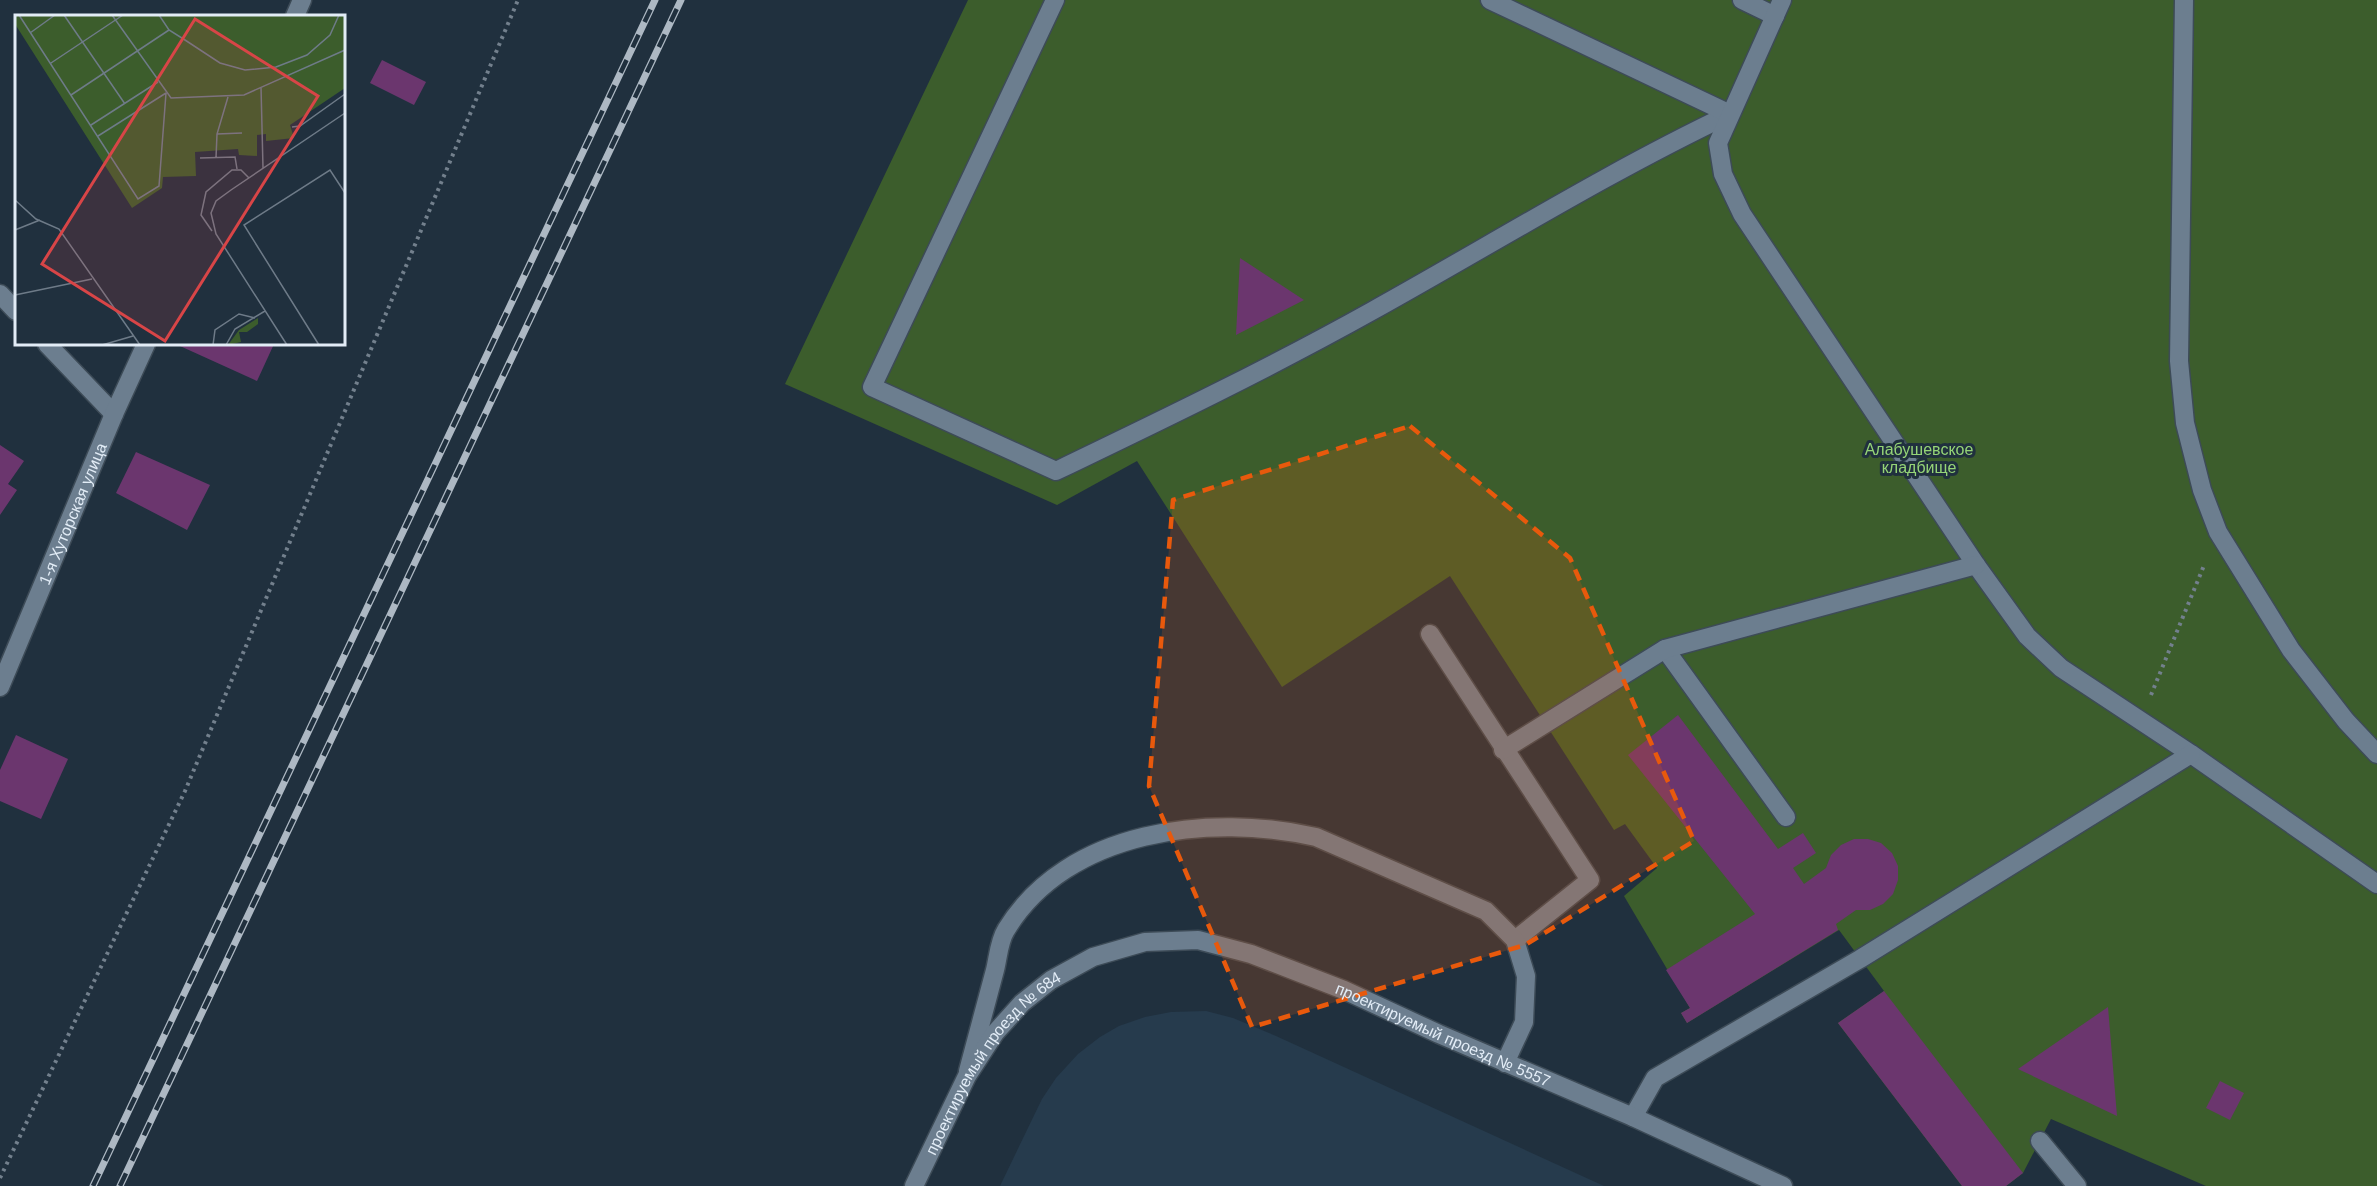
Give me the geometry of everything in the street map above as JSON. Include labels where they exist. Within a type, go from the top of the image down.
[{"type":"street","points":[[295,15],[302,0]]},
{"type":"street","points":[[1055,0],[872,387],[1056,471],[1221,391],[1370,312],[1657,149],[1730,114]]},
{"type":"street","points":[[1490,0],[1730,114]]},
{"type":"street","points":[[1742,0],[1778,8],[1718,143],[1723,174],[1742,214],[1976,565],[2027,636],[2061,668],[2377,884]]},
{"type":"street","points":[[2184,0],[2178,361],[2185,423],[2202,490],[2217,532],[2291,650],[2346,721],[2377,754]]},
{"type":"street","points":[[0,294],[15,310]]},
{"type":"street","points":[[48,345],[114,414]]},
{"type":"street","name":"1-я Хуторская улица","points":[[0,687],[114,414],[146,345]]},
{"type":"street","points":[[1503,750],[1665,650],[1976,565]]},
{"type":"street","points":[[1430,634],[1503,750],[1590,880],[1515,940]]},
{"type":"street","points":[[1665,650],[1786,817]]},
{"type":"street","points":[[1632,1117],[1655,1078],[1860,959],[2190,754]]},
{"type":"street","points":[[967,1076],[1004,932],[1035,891],[1069,867],[1122,843],[1165,831],[1223,827],[1288,830],[1316,837],[1486,911],[1515,940],[1526,976],[1524,1022],[1505,1063]]},
{"type":"street","name":"проектируемый проезд № 5557","points":[[1093,957],[1145,942],[1198,940],[1251,954],[1344,990],[1783,1186]]},
{"type":"street","name":"проектируемый проезд № 684","points":[[914,1186],[967,1076],[995,1033],[1022,1003],[1051,980],[1093,957]]},
{"type":"street","points":[[2040,1141],[2077,1186]]},
{"type":"path","points":[[0,1178],[185,791],[518,0]]},
{"type":"path","points":[[2141,721],[2217,532]]},
{"type":"highlighted area","points":[[1410,426],[1570,558],[1694,841],[1525,945],[1252,1027],[1149,786],[1173,500]]},
{"type":"shaded area","points":[[1206,1011],[1233,1018],[1276,1036],[1604,1186],[1000,1186],[1042,1099],[1056,1078],[1078,1054],[1119,1026],[1145,1017],[1171,1012]]},
{"type":"green space","name":"Алабушевское кладбище","points":[[968,0],[2377,0],[2377,1186],[2206,1186],[2051,1119],[2023,1173],[2006,1186],[1962,1186],[1838,1023],[1884,991],[1839,930],[1687,1023],[1681,1013],[1690,1008],[1624,896],[1657,868],[1625,824],[1614,830],[1450,576],[1282,687],[1137,461],[1057,505],[785,384]]},
{"type":"building","points":[[382,60],[426,82],[414,105],[370,83]]},
{"type":"building","points":[[1240,258],[1304,300],[1236,335]]},
{"type":"building","points":[[180,345],[274,345],[257,381]]},
{"type":"building","points":[[0,445],[24,461],[8,484],[17,490],[0,515]]},
{"type":"building","points":[[136,452],[210,485],[187,530],[116,493]]},
{"type":"building","points":[[1678,715],[1778,849],[1803,833],[1816,853],[1793,868],[1804,884],[1826,868],[1831,855],[1841,845],[1854,839],[1868,839],[1881,843],[1892,853],[1898,866],[1898,880],[1893,894],[1883,904],[1870,910],[1856,910],[1836,924],[1838,930],[1687,1023],[1681,1013],[1690,1008],[1666,970],[1755,914],[1628,755]]},
{"type":"building","points":[[16,735],[68,759],[41,819],[0,801],[0,770]]},
{"type":"building","points":[[1884,991],[2023,1173],[2006,1186],[1962,1186],[1838,1023]]},
{"type":"building","points":[[2108,1007],[2117,1116],[2018,1069]]},
{"type":"building","points":[[2220,1081],[2244,1093],[2230,1120],[2206,1108]]},
{"type":"railway","points":[[93,1186],[655,0]]},
{"type":"railway","points":[[120,1186],[681,0]]}]
